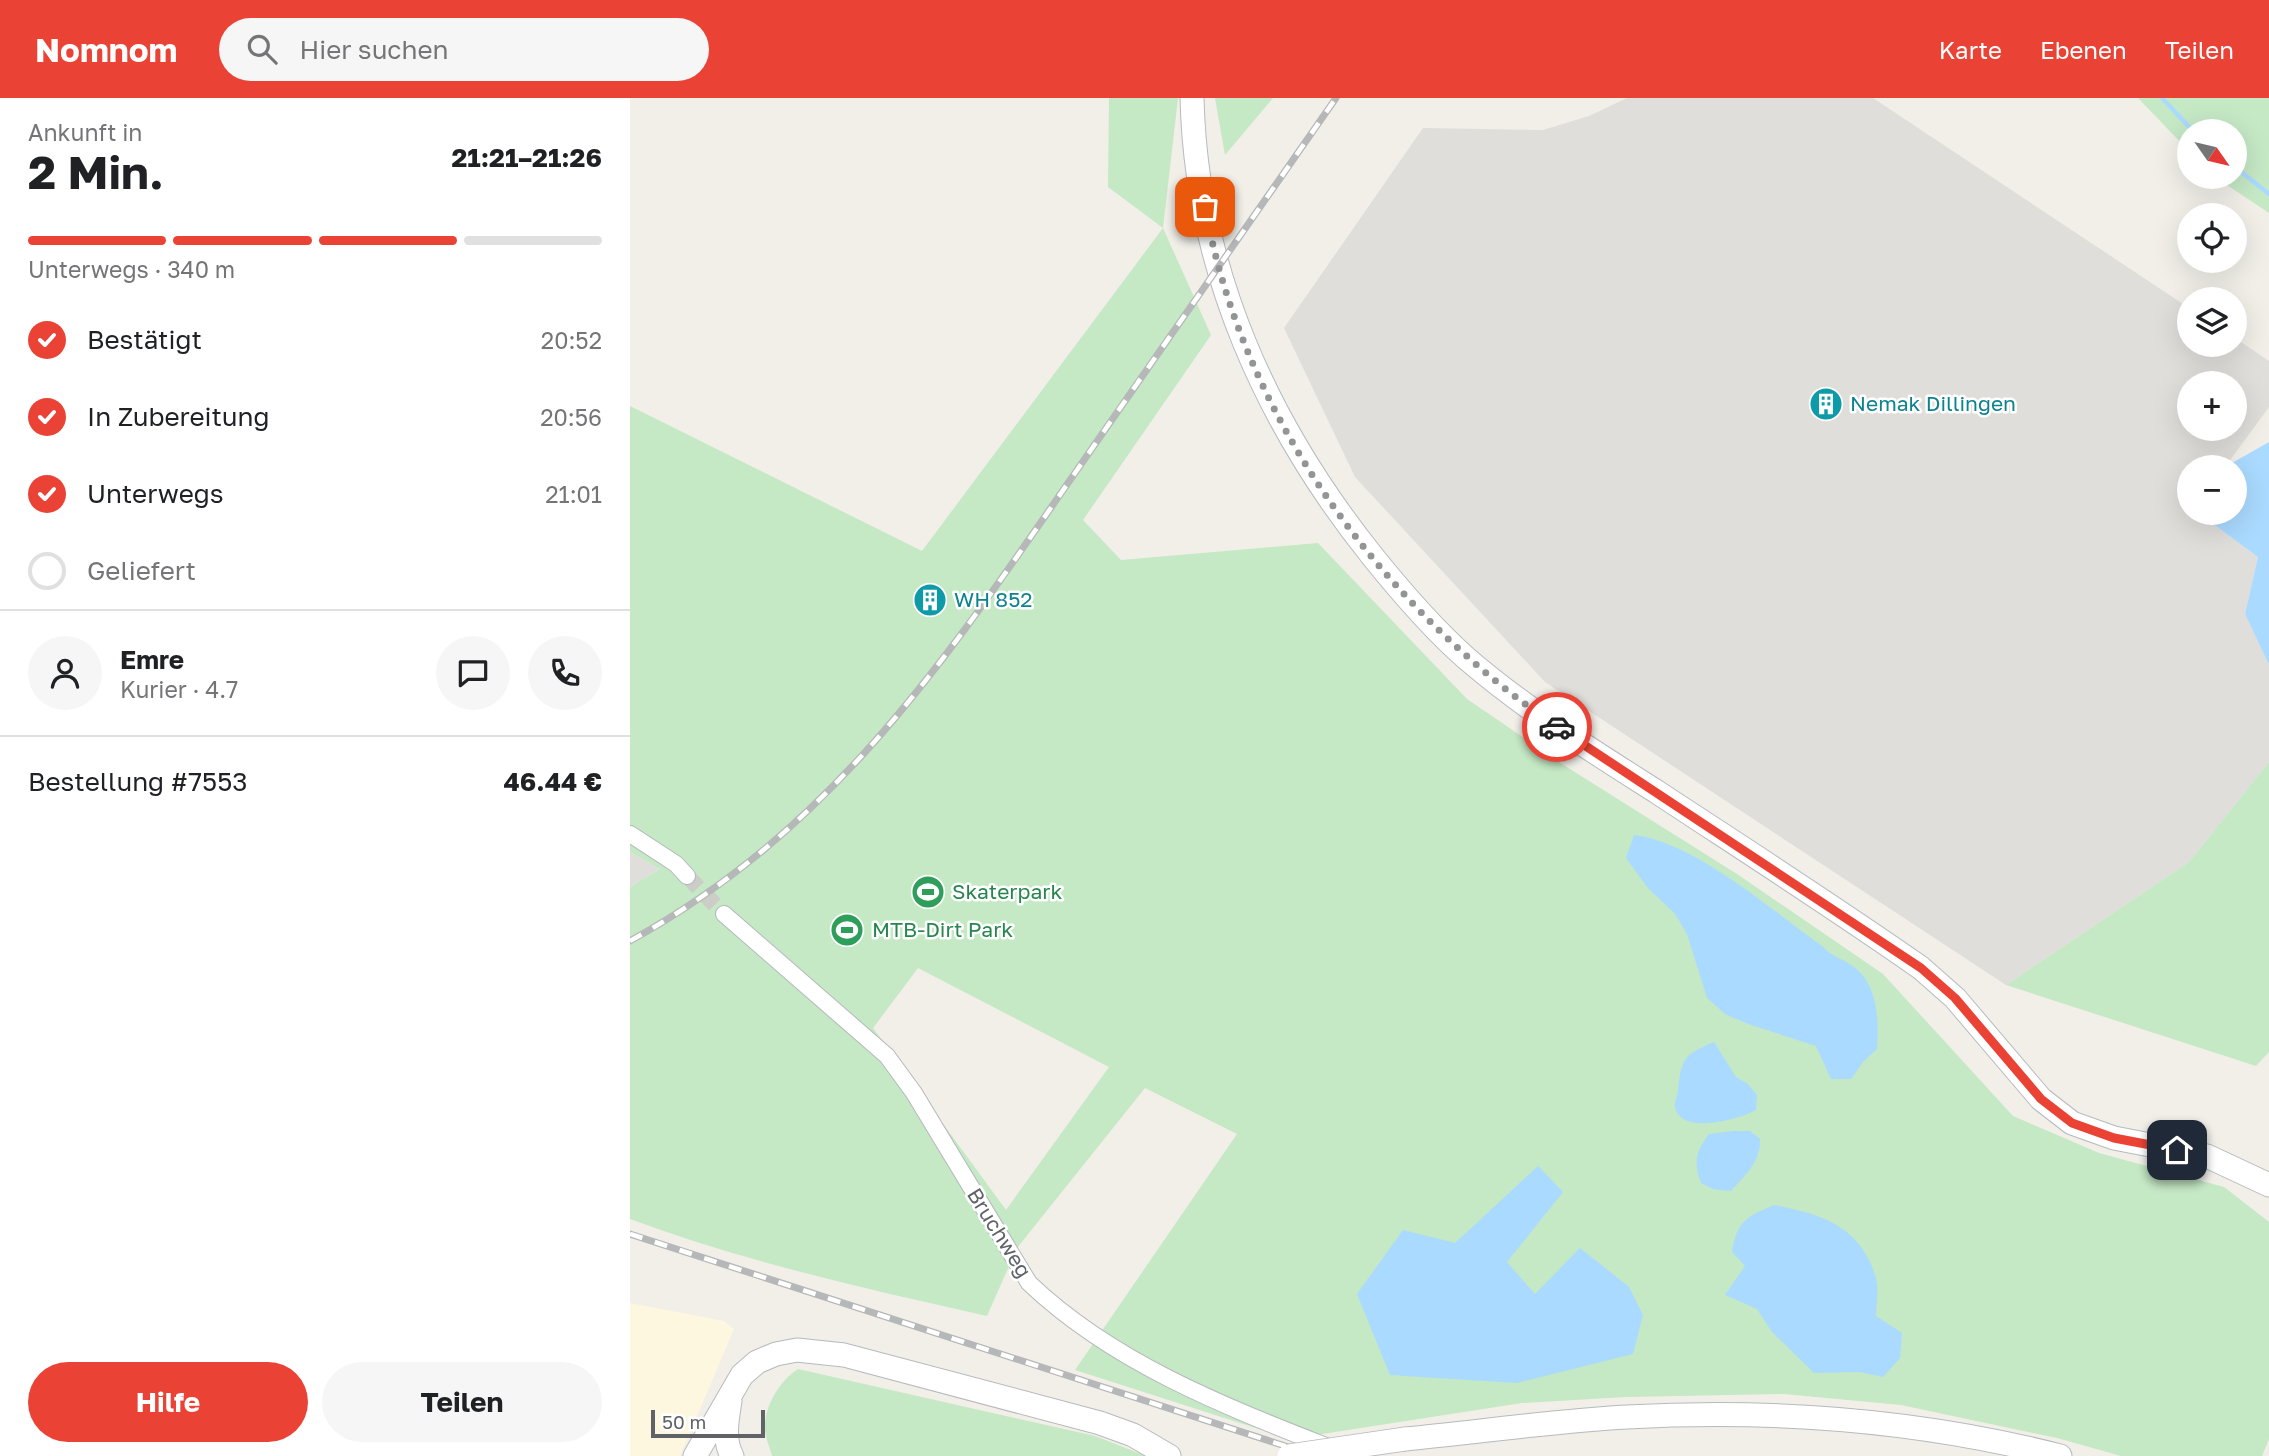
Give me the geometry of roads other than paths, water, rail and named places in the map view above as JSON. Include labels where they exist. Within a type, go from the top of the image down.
[{"type":"main road","points":[[1192,98],[1193,129],[1212,247],[1233,318],[1253,367],[1276,412],[1347,524],[1426,620],[1465,657],[1545,719],[1921,968],[1955,998],[2041,1099],[2072,1123],[2114,1138],[2207,1156],[2269,1185]]},
{"type":"main road","points":[[695,1456],[732,1388],[757,1362],[776,1354],[819,1350],[1100,1423],[1133,1435],[1169,1456]]},
{"type":"main road","points":[[732,1388],[726,1424],[727,1447],[732,1456]]},
{"type":"main road","points":[[1289,1456],[1405,1439],[1626,1416],[1755,1414],[1839,1418],[1947,1432],[2060,1456]]},
{"type":"street","points":[[630,834],[676,864],[687,876]]},
{"type":"street","name":"Bruchweg","points":[[724,914],[887,1056],[914,1094],[1029,1283],[1055,1308],[1087,1332],[1194,1391],[1351,1456]]},
{"type":"water","points":[[2269,442],[2269,665],[2245,614],[2258,557],[2214,525],[2247,525],[2246,455]]},
{"type":"water","points":[[1634,835],[1658,841],[1707,864],[1862,975],[1868,983],[1875,1004],[1877,1049],[1851,1079],[1831,1079],[1816,1046],[1725,1014],[1707,998],[1687,934],[1675,914],[1647,887],[1626,858]]},
{"type":"water","points":[[1714,1042],[1736,1077],[1748,1084],[1757,1095],[1756,1110],[1725,1121],[1688,1121],[1680,1116],[1675,1107],[1683,1064],[1690,1054]]},
{"type":"water","points":[[1750,1131],[1760,1139],[1758,1155],[1751,1168],[1731,1191],[1713,1189],[1701,1183],[1697,1169],[1701,1146],[1709,1134]]},
{"type":"water","points":[[1538,1166],[1563,1192],[1507,1262],[1535,1294],[1580,1248],[1629,1287],[1643,1315],[1633,1354],[1517,1383],[1390,1375],[1357,1294],[1403,1230],[1455,1243]]},
{"type":"water","points":[[1774,1205],[1808,1213],[1837,1225],[1850,1234],[1869,1260],[1876,1278],[1876,1316],[1902,1333],[1900,1358],[1883,1377],[1860,1372],[1814,1373],[1772,1332],[1757,1309],[1725,1295],[1745,1266],[1732,1252],[1740,1227],[1756,1213]]},
{"type":"waterway","points":[[2162,98],[2182,119]]},
{"type":"waterway","points":[[2247,177],[2269,194]]},
{"type":"tunnel","points":[[687,876],[724,914]]},
{"type":"railway","points":[[630,941],[704,895],[771,844],[831,788],[886,729],[987,599],[1336,98]]},
{"type":"railway","points":[[630,1234],[1316,1456]]},
{"type":"place","name":"Nemak Dillingen","points":[[1826,404]]},
{"type":"place","name":"WH 852","points":[[930,600]]},
{"type":"place","name":"Skaterpark","points":[[928,892]]},
{"type":"place","name":"MTB-Dirt Park","points":[[847,930]]}]
